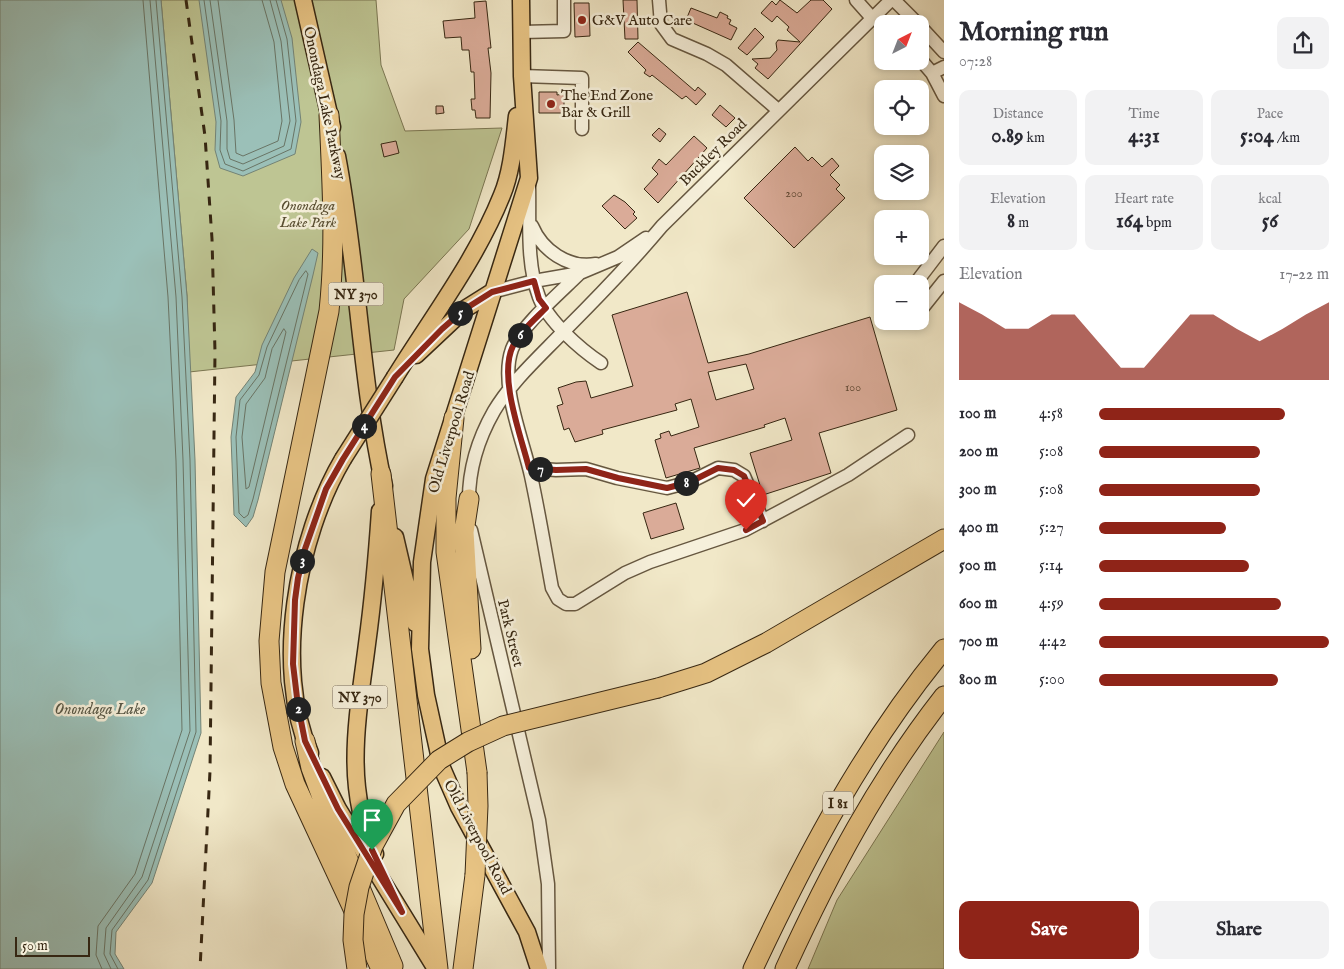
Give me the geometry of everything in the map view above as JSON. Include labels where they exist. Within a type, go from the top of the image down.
[{"type":"highway","points":[[329,115],[334,240],[333,268],[328,311],[275,572],[269,641],[272,683],[283,747],[296,784],[381,969]]},
{"type":"highway","points":[[454,418],[446,498],[446,552],[477,772]]},
{"type":"highway","points":[[382,474],[410,736],[434,926],[437,969]]},
{"type":"highway","points":[[462,969],[475,875],[479,740],[464,532],[469,499]]},
{"type":"highway","points":[[357,969],[354,914],[359,887],[373,846],[396,804],[440,760],[468,742],[502,726],[658,688],[706,673],[766,643],[944,539]]},
{"type":"highway","name":"I 81","points":[[753,969],[794,882],[834,809],[881,735],[944,649]]},
{"type":"highway","name":"I 81","points":[[785,969],[834,865],[909,742],[944,696]]},
{"type":"highway","points":[[305,741],[311,768],[323,800],[394,969]]},
{"type":"main road","name":"Onondaga Lake Parkway","points":[[303,0],[329,115],[342,186],[365,379],[382,474]]},
{"type":"main road","name":"Old Liverpool Road","points":[[521,0],[522,76],[529,178],[454,418],[445,440],[431,491],[422,562],[420,649],[426,695],[442,768],[459,807],[527,932],[539,969]]},
{"type":"main road","points":[[402,912],[338,809],[305,741],[298,706],[293,664],[295,600],[305,549],[318,510],[343,459],[395,377],[436,324],[503,193],[514,143],[522,76]]},
{"type":"main road","points":[[436,324],[492,292]]},
{"type":"main road","name":"NY 370","points":[[382,474],[420,649]]},
{"type":"main road","name":"NY 370","points":[[382,474],[378,533],[356,728],[354,773],[361,817],[372,850],[402,912],[437,969]]},
{"type":"street","points":[[522,32],[564,31],[564,0]]},
{"type":"street","points":[[659,0],[661,24],[672,39],[707,54],[726,66],[778,110]]},
{"type":"street","points":[[856,0],[874,16]]},
{"type":"street","points":[[892,0],[908,15]]},
{"type":"street","name":"Buckley Road","points":[[880,15],[892,0]]},
{"type":"street","name":"Buckley Road","points":[[563,332],[632,262],[662,226],[778,110],[874,22]]},
{"type":"street","points":[[929,36],[944,52]]},
{"type":"street","points":[[932,73],[944,67]]},
{"type":"street","points":[[929,70],[944,96]]},
{"type":"street","points":[[522,76],[582,78],[582,129]]},
{"type":"street","name":"Old Liverpool Road","points":[[529,178],[534,281],[539,299],[563,332],[601,363]]},
{"type":"street","points":[[530,224],[540,241],[552,253],[566,260],[583,264],[605,262]]},
{"type":"street","points":[[492,292],[534,281],[580,273],[618,257],[662,226]]},
{"type":"street","points":[[923,275],[942,254]]},
{"type":"street","points":[[580,273],[522,332],[512,348],[509,361],[510,390],[529,468],[552,588],[557,598],[566,604],[576,604],[625,573],[650,562],[746,530],[848,475],[908,435]]},
{"type":"street","points":[[929,300],[944,281]]},
{"type":"street","name":"Park Street","points":[[549,969],[548,884],[540,820],[472,536],[469,499],[476,452],[495,410],[510,390],[563,332]]},
{"type":"street","points":[[529,468],[556,470],[586,469],[667,488],[690,482],[718,468],[734,470],[744,476],[763,521]]},
{"type":"green space","name":"Onondaga Lake Park","points":[[161,0],[376,0],[381,65],[405,131],[502,128],[469,229],[404,299],[394,350],[189,372],[187,296]]},
{"type":"green space","points":[[944,732],[944,969],[808,969],[837,900]]},
{"type":"water","name":"Onondaga Lake","points":[[0,0],[161,0],[187,296],[195,460],[201,733],[152,883],[116,932],[115,954],[124,969],[0,969]]},
{"type":"water","points":[[199,0],[281,0],[292,38],[301,122],[295,154],[243,176],[220,168],[215,150],[216,122]]},
{"type":"water","points":[[312,249],[318,253],[313,275],[258,500],[253,517],[246,527],[234,515],[231,437],[236,397],[255,372],[262,345],[294,278]]},
{"type":"building","points":[[623,0],[637,0],[638,39],[625,39]]},
{"type":"building","points":[[780,0],[797,13],[811,0],[823,0],[832,9],[768,79],[755,68],[758,64],[752,59],[770,58],[777,50],[776,43],[778,40],[800,42],[787,30],[789,27],[777,16],[772,22],[761,13],[772,1],[776,5]]},
{"type":"building","points":[[486,1],[491,48],[488,48],[491,73],[490,118],[476,118],[475,110],[472,110],[471,99],[475,99],[474,72],[471,72],[469,50],[462,50],[461,37],[445,38],[443,21],[475,18],[474,2]]},
{"type":"building","name":"G&V Auto Care","points":[[574,3],[589,3],[590,36],[575,37]]},
{"type":"building","points":[[691,8],[717,18],[720,12],[728,16],[727,18],[731,20],[729,24],[737,28],[731,40],[686,20]]},
{"type":"building","points":[[755,28],[764,37],[747,55],[738,48]]},
{"type":"building","points":[[638,42],[695,91],[698,87],[706,94],[696,105],[686,96],[682,99],[652,75],[650,77],[644,73],[646,70],[628,52]]},
{"type":"building","name":"The End Zone Bar & Grill","points":[[539,92],[557,92],[557,95],[564,94],[564,113],[539,113]]},
{"type":"building","points":[[720,105],[735,118],[726,127],[712,115]]},
{"type":"building","points":[[436,106],[443,106],[444,113],[436,114]]},
{"type":"building","points":[[659,128],[666,134],[660,142],[652,135]]},
{"type":"building","points":[[694,136],[707,148],[658,203],[644,189],[658,174],[652,168],[659,159],[666,165]]},
{"type":"building","points":[[396,141],[399,153],[384,157],[381,144]]},
{"type":"building","points":[[795,147],[808,161],[812,157],[822,167],[832,158],[839,166],[830,175],[840,185],[836,189],[845,198],[794,248],[744,198]]},
{"type":"building","points":[[614,195],[635,212],[633,214],[637,218],[625,229],[602,206]]},
{"type":"building","points":[[687,292],[708,363],[749,354],[870,317],[897,410],[819,433],[831,473],[763,495],[750,453],[792,440],[785,418],[764,425],[765,427],[694,448],[700,468],[666,478],[655,440],[661,438],[660,434],[669,431],[671,436],[699,427],[691,399],[675,404],[677,410],[602,430],[603,434],[575,442],[569,428],[564,430],[557,406],[563,404],[558,388],[586,381],[591,398],[633,386],[612,315]],"holes":[[[746,364],[754,389],[716,400],[708,372]]]},
{"type":"building","points":[[676,503],[684,529],[651,539],[643,513]]},
{"type":"railway","points":[[186,0],[205,136],[212,239],[215,352],[210,771],[200,969]]},
{"type":"place","name":"G&V Auto Care","points":[[582,20]]},
{"type":"place","name":"The End Zone Bar & Grill","points":[[551,104]]},
{"type":"route","points":[[372,850],[402,912],[338,809],[305,741],[298,706],[293,664],[295,600],[298,578],[318,510],[334,473],[395,377],[442,329],[465,309],[492,292],[534,281],[539,299],[546,308],[522,332],[512,348],[509,361],[508,382],[529,468],[556,470],[586,469],[667,488],[690,482],[718,468],[734,470],[744,476],[763,521],[746,530]]}]
